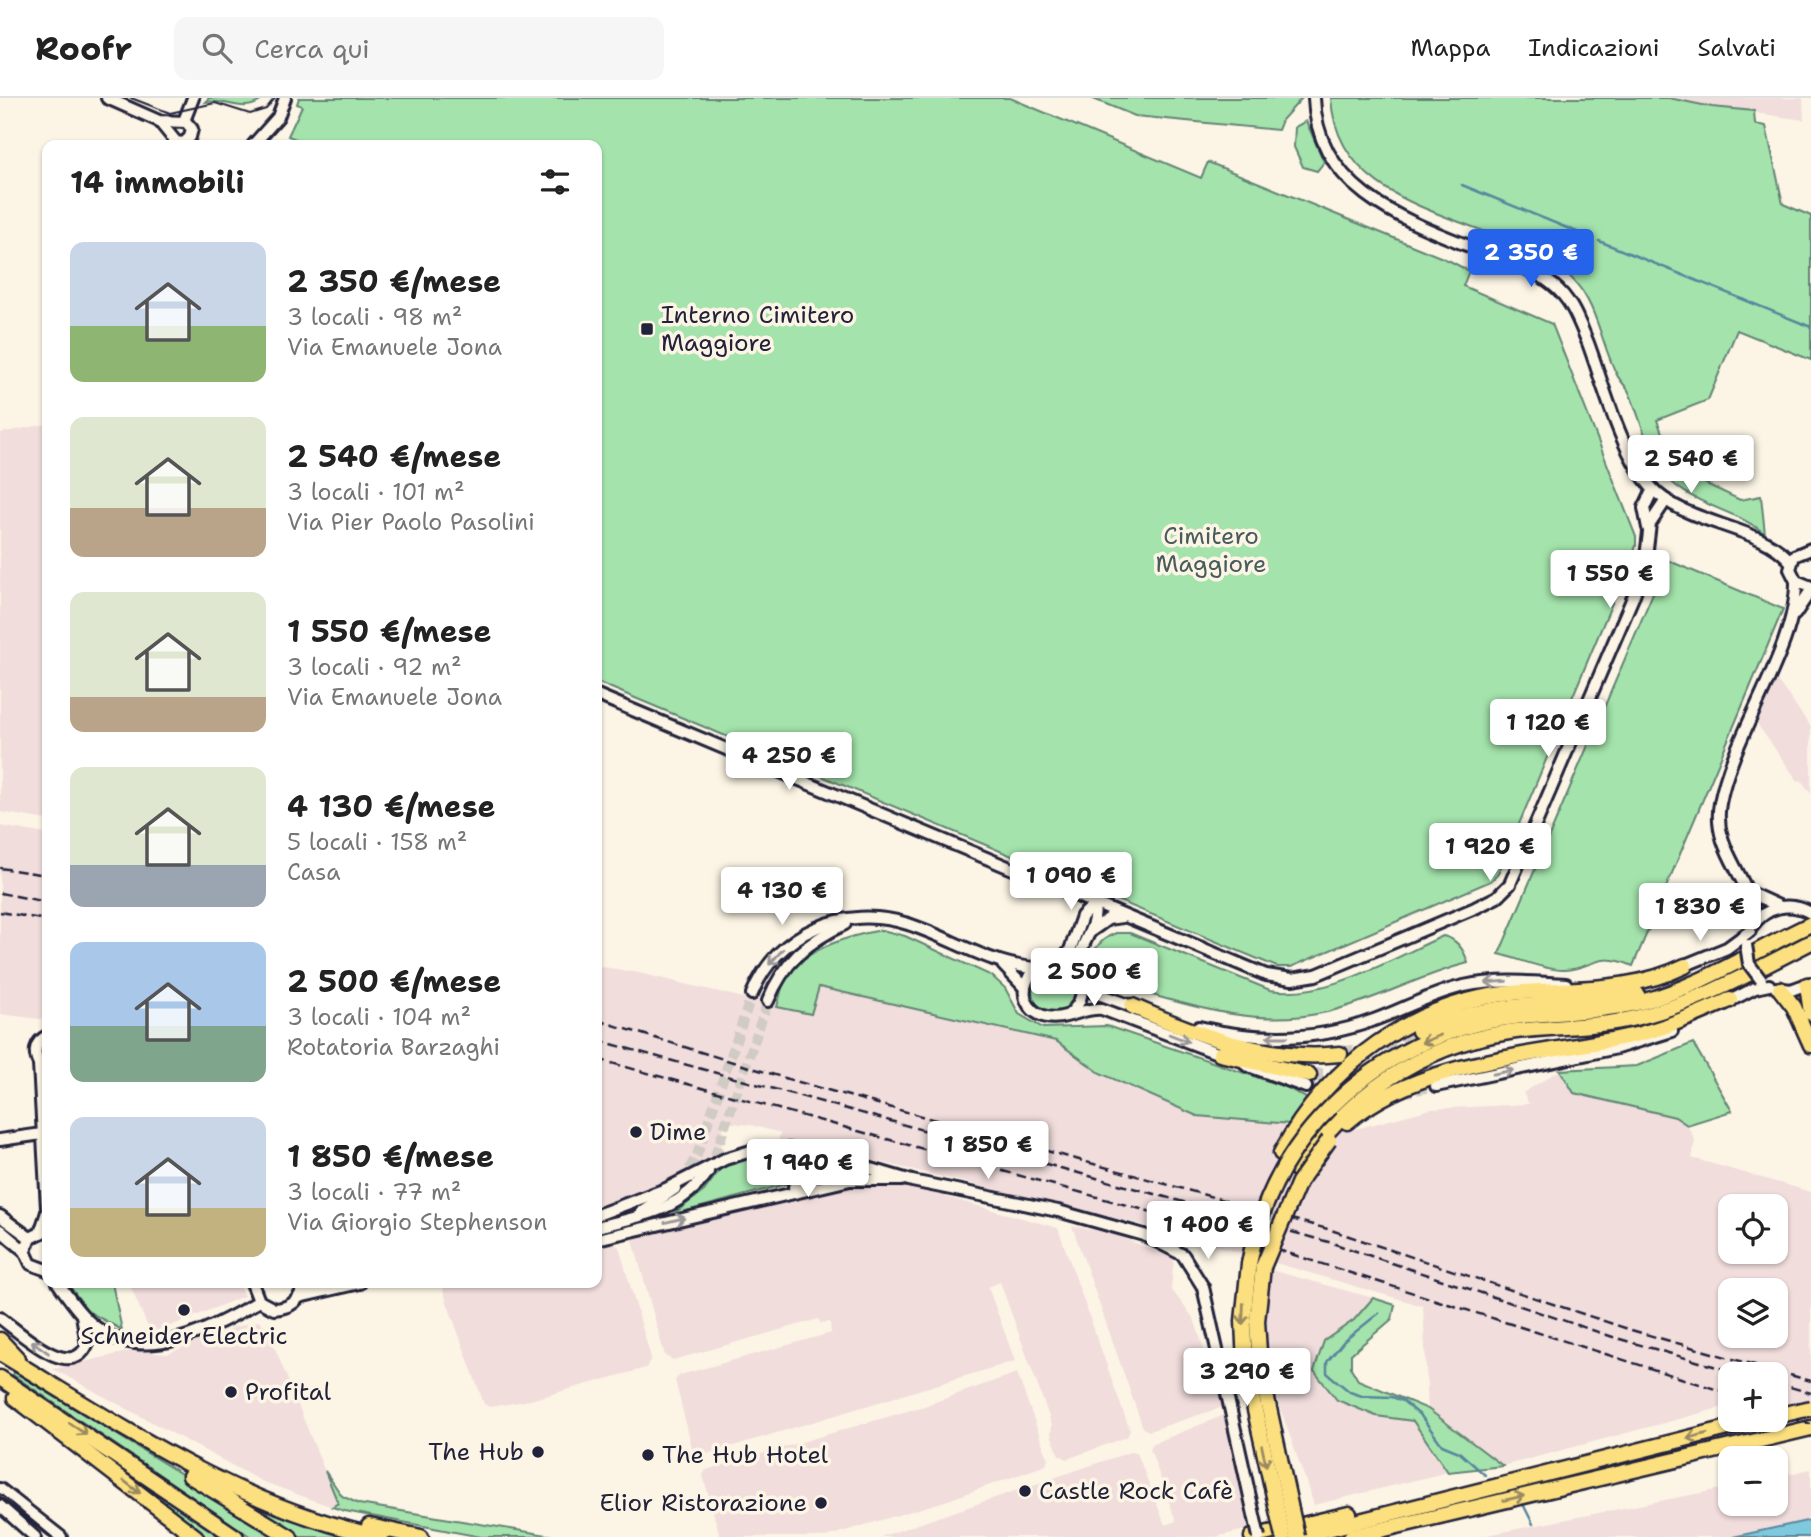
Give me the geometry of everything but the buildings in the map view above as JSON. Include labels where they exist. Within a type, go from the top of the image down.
[{"type":"highway","points":[[1283,1537],[1245,1365],[1243,1321],[1256,1265],[1262,1213],[1278,1177],[1304,1136],[1366,1076],[1391,1059],[1449,1032],[1502,1019],[1600,1010],[1654,998],[1709,976],[1811,924]]},
{"type":"highway","points":[[1419,1031],[1454,1018],[1501,1007],[1605,998],[1657,990],[1775,941]]},
{"type":"highway","points":[[1434,1066],[1654,1019],[1681,1010],[1811,942]]},
{"type":"highway","points":[[1685,966],[1636,984],[1513,993],[1448,1007],[1410,1023],[1369,1048],[1309,1106],[1281,1153],[1259,1203],[1250,1234],[1256,1265],[1259,1359],[1296,1537],[1718,1430]]},
{"type":"highway","points":[[1256,1265],[1278,1210],[1312,1150],[1350,1108],[1399,1071],[1453,1046],[1511,1032],[1623,1021],[1665,1010],[1736,981]]},
{"type":"highway","points":[[1809,984],[1811,1013]]},
{"type":"highway","points":[[1770,985],[1794,1007],[1811,1045]]},
{"type":"highway","points":[[1256,1265],[1306,1170],[1337,1132],[1374,1102],[1434,1076],[1645,1033],[1730,1000]]},
{"type":"highway","points":[[1132,1006],[1240,1047],[1291,1054],[1340,1054]]},
{"type":"highway","points":[[1220,1054],[1307,1081]]},
{"type":"highway","points":[[0,1340],[27,1369]]},
{"type":"highway","points":[[0,1353],[228,1486],[300,1515],[380,1537]]},
{"type":"highway","points":[[0,1378],[236,1537]]},
{"type":"highway","points":[[44,1379],[91,1413],[290,1537]]},
{"type":"highway","points":[[44,1379],[248,1486],[319,1513],[421,1537]]},
{"type":"highway","points":[[0,1386],[196,1537]]},
{"type":"highway","points":[[1788,1413],[1811,1408]]},
{"type":"highway","points":[[1351,1537],[1811,1428]]},
{"type":"highway","points":[[1252,1537],[1448,1491],[1526,1478]]},
{"type":"street","points":[[107,98],[159,121],[181,121],[191,127],[192,133],[178,140]]},
{"type":"street","points":[[176,140],[181,121],[193,98]]},
{"type":"street","points":[[257,140],[278,117],[285,98]]},
{"type":"street","points":[[1314,98],[1317,125],[1330,155],[1348,180],[1365,196],[1398,215],[1528,270],[1551,283],[1564,296],[1578,318],[1631,453],[1653,489],[1666,500],[1773,547],[1791,562]]},
{"type":"street","points":[[159,121],[175,140]]},
{"type":"street","points":[[1648,530],[1644,508],[1653,489]]},
{"type":"street","points":[[602,697],[1266,975],[1292,979],[1316,975],[1497,897],[1515,878],[1640,578],[1652,518],[1666,500]]},
{"type":"street","points":[[1773,547],[1805,550]]},
{"type":"street","points":[[1791,619],[1796,581],[1790,569],[1791,562],[1805,550]]},
{"type":"street","points":[[1770,985],[1749,964],[1746,945],[1752,927],[1748,892],[1727,854],[1720,831],[1720,801],[1727,773],[1791,619],[1811,589],[1796,581]]},
{"type":"street","points":[[1060,890],[1077,909],[1079,925]]},
{"type":"street","points":[[1748,892],[1780,907],[1807,911]]},
{"type":"street","points":[[752,995],[769,964],[790,941],[824,924],[857,918],[884,919],[910,925],[1003,964],[1035,968],[1069,953],[1082,916],[1094,905]]},
{"type":"street","points":[[1069,1014],[1079,1004],[1081,979],[1078,953],[1095,920],[1094,905]]},
{"type":"street","points":[[1054,961],[1072,967],[1093,992],[1132,1006],[1222,1032],[1264,1037],[1306,1036],[1359,1025],[1435,995],[1477,984],[1605,984],[1643,978],[1685,966],[1727,948],[1765,913],[1780,907]]},
{"type":"street","points":[[1091,931],[1108,919],[1122,917]]},
{"type":"street","points":[[768,1001],[780,975],[799,952],[815,939],[857,918]]},
{"type":"street","points":[[1003,964],[1025,988]]},
{"type":"street","points":[[1035,968],[1025,988],[1026,998],[1037,1013],[1055,1018],[1085,1009],[1102,1009],[1220,1054]]},
{"type":"street","points":[[1436,1086],[1646,1041],[1683,1026],[1755,988],[1809,984]]},
{"type":"street","points":[[42,1041],[35,1049],[42,1064]]},
{"type":"street","points":[[0,1140],[42,1134]]},
{"type":"street","points":[[602,1213],[649,1197],[733,1156],[775,1149],[810,1152],[912,1181],[1058,1211],[1144,1235],[1183,1255],[1203,1287],[1259,1537]]},
{"type":"street","points":[[736,1206],[810,1179],[815,1162],[810,1152]]},
{"type":"street","points":[[602,1226],[671,1207],[688,1195],[708,1172]]},
{"type":"street","points":[[602,1238],[850,1180],[912,1181]]},
{"type":"street","points":[[614,1223],[660,1202],[676,1188]]},
{"type":"street","points":[[0,1216],[30,1238]]},
{"type":"street","points":[[0,1230],[25,1251],[31,1264],[42,1268]]},
{"type":"street","points":[[25,1251],[30,1238],[42,1231]]},
{"type":"street","points":[[62,1288],[81,1313],[99,1330],[124,1340],[164,1342],[192,1335],[259,1301]]},
{"type":"street","points":[[254,1288],[259,1301],[274,1309],[285,1308],[299,1297],[335,1288]]},
{"type":"street","points":[[299,1297],[302,1288]]},
{"type":"street","points":[[0,1318],[49,1353],[68,1359],[82,1355],[87,1345],[88,1338],[81,1313]]},
{"type":"street","points":[[0,1489],[61,1537]]},
{"type":"street","points":[[0,1506],[35,1537]]},
{"type":"shaded area","points":[[1669,98],[1803,98],[1804,120],[1713,107]]},
{"type":"shaded area","points":[[42,425],[42,819],[0,812],[0,433]]},
{"type":"shaded area","points":[[1776,679],[1811,727],[1811,794],[1801,780],[1798,781],[1757,724]]},
{"type":"shaded area","points":[[0,826],[42,833],[42,1019],[0,1014]]},
{"type":"shaded area","points":[[602,967],[639,973],[811,1014],[818,987],[1056,1041],[1100,1073],[1197,1116],[1352,1130],[1431,1109],[1529,1104],[1523,1093],[1560,1070],[1574,1093],[1675,1117],[1687,1125],[1695,1140],[1692,1158],[1811,1192],[1811,1428],[1788,1421],[1788,1362],[1718,1362],[1718,1408],[1503,1466],[1428,1409],[1423,1306],[1156,1228],[809,1145],[778,1142],[780,1133],[751,1125],[724,1122],[720,1155],[634,1195],[602,1204]]},
{"type":"shaded area","points":[[890,1185],[928,1192],[1058,1228],[1130,1431],[1127,1437],[1067,1459],[1059,1455],[1051,1434],[1052,1425],[1000,1282],[988,1287],[1015,1361],[703,1455],[693,1452],[675,1380],[680,1375],[831,1333],[830,1322],[820,1323],[819,1319],[673,1360],[665,1356],[632,1237],[845,1188]]},
{"type":"shaded area","points":[[1072,1226],[1113,1234],[1174,1259],[1171,1289],[1194,1319],[1223,1407],[1149,1431],[1143,1428]]},
{"type":"shaded area","points":[[611,1240],[619,1247],[651,1358],[646,1368],[530,1400],[490,1407],[484,1404],[444,1288],[602,1288],[602,1242]]},
{"type":"shaded area","points":[[1267,1269],[1373,1298],[1354,1320],[1324,1341],[1376,1416],[1413,1421],[1448,1472],[1314,1505],[1275,1393],[1263,1346],[1259,1324]]},
{"type":"shaded area","points":[[131,1288],[240,1288],[244,1296],[151,1334]]},
{"type":"shaded area","points":[[258,1321],[266,1326],[338,1504],[332,1507],[261,1481],[53,1369],[149,1347],[153,1353],[167,1354],[235,1327]]},
{"type":"shaded area","points":[[1017,1373],[1048,1459],[1046,1465],[945,1501],[825,1537],[720,1537],[703,1475],[706,1470],[921,1407]]},
{"type":"shaded area","points":[[1227,1414],[1250,1529],[1215,1537],[880,1537],[1130,1452],[1137,1453],[1165,1525],[1176,1521],[1150,1449],[1152,1444]]},
{"type":"shaded area","points":[[1811,1469],[1811,1537],[1477,1537],[1718,1490],[1718,1516],[1788,1516],[1788,1474]]},
{"type":"green space","points":[[209,98],[264,98],[250,106],[243,106],[205,102]]},
{"type":"green space","name":"Cimitero Maggiore","points":[[299,98],[1010,98],[1201,178],[1208,162],[1450,261],[1469,271],[1463,286],[1552,324],[1636,537],[1636,546],[1498,874],[1491,881],[1291,967],[1277,967],[602,684],[602,140],[298,140],[288,136],[302,106],[297,104]]},
{"type":"green space","points":[[1091,98],[1302,98],[1282,120],[1278,130],[1135,116]]},
{"type":"green space","points":[[1331,98],[1669,98],[1712,107],[1754,111],[1755,124],[1766,126],[1783,204],[1811,216],[1811,360],[1737,330],[1708,400],[1657,420],[1672,458],[1685,474],[1740,500],[1761,496],[1765,534],[1740,518],[1684,492],[1662,471],[1629,392],[1611,361],[1590,305],[1573,280],[1561,269],[1530,250],[1421,207],[1387,189],[1359,167],[1340,137]]},
{"type":"green space","points":[[1306,121],[1324,162],[1317,171],[1303,167],[1294,147],[1295,127]]},
{"type":"green space","points":[[1667,560],[1783,609],[1633,966],[1602,960],[1574,969],[1557,970],[1499,954]]},
{"type":"green space","points":[[882,930],[905,936],[992,976],[1005,988],[1019,1014],[1043,1028],[1107,1026],[1288,1088],[1308,1099],[1290,1124],[1197,1116],[1100,1073],[1056,1041],[819,987],[811,1014],[777,1007],[786,978],[806,957],[844,939]]},
{"type":"green space","points":[[1116,933],[1130,933],[1270,990],[1314,989],[1336,983],[1380,966],[1443,936],[1459,945],[1468,963],[1327,1012],[1270,1018],[1214,1011],[1103,981],[1093,974],[1093,955],[1099,944]]},
{"type":"green space","points":[[1054,968],[1069,975],[1076,990],[1069,1005],[1054,1012],[1039,1005],[1032,990],[1039,975]]},
{"type":"green space","points":[[1693,1043],[1732,1111],[1687,1125],[1675,1117],[1574,1093],[1560,1070],[1637,1066]]},
{"type":"green space","points":[[773,1154],[805,1156],[809,1164],[807,1174],[797,1181],[672,1215],[704,1191],[722,1167],[746,1158]]},
{"type":"green space","points":[[71,1288],[113,1288],[122,1330],[89,1312]]},
{"type":"green space","points":[[1373,1298],[1395,1305],[1392,1319],[1351,1354],[1351,1368],[1358,1380],[1428,1409],[1503,1466],[1448,1472],[1413,1421],[1376,1416],[1337,1400],[1314,1371],[1324,1341],[1354,1320]]},
{"type":"green space","points":[[14,1372],[285,1537],[251,1537],[13,1375]]},
{"type":"green space","points":[[106,1459],[220,1537],[203,1537],[104,1461]]},
{"type":"green space","points":[[325,1471],[342,1496],[359,1504],[559,1537],[481,1537],[345,1511],[332,1507],[338,1503]]},
{"type":"green space","points":[[231,1493],[359,1537],[299,1537]]},
{"type":"water","points":[[1811,1520],[1811,1537],[1733,1537]]},
{"type":"waterway","points":[[1462,185],[1577,232]]},
{"type":"waterway","points":[[1599,241],[1811,327]]},
{"type":"waterway","points":[[1379,1313],[1344,1341],[1327,1362],[1327,1373],[1350,1392],[1362,1396],[1392,1397],[1403,1401],[1421,1416],[1442,1445],[1459,1452],[1485,1475]]},
{"type":"waterway","points":[[1524,1506],[1533,1524]]},
{"type":"tunnel","points":[[682,1182],[697,1155],[752,994]]},
{"type":"tunnel","points":[[710,1170],[768,1001]]},
{"type":"tunnel","points":[[1340,1054],[1370,1049],[1419,1031]]},
{"type":"tunnel","points":[[1401,1072],[1434,1066]]},
{"type":"tunnel","points":[[1309,1075],[1370,1076]]},
{"type":"tunnel","points":[[1402,1093],[1436,1086]]},
{"type":"tunnel","points":[[1306,1087],[1348,1094]]},
{"type":"tram line","points":[[131,98],[170,113],[215,103],[250,114],[266,109],[275,98]]},
{"type":"tram line","points":[[0,1494],[52,1537]]},
{"type":"railway","points":[[0,868],[42,874]]},
{"type":"railway","points":[[0,893],[42,901]]},
{"type":"railway","points":[[0,912],[42,919]]},
{"type":"railway","points":[[602,1022],[788,1079],[1331,1230],[1631,1330],[1811,1381]]},
{"type":"railway","points":[[602,1041],[1332,1243],[1613,1337],[1718,1367]]},
{"type":"railway","points":[[602,1060],[1206,1227],[1718,1390]]},
{"type":"railway","points":[[1788,1386],[1811,1393]]},
{"type":"railway","points":[[1788,1417],[1811,1424]]},
{"type":"place","name":"Interno Cimitero Maggiore","points":[[647,329]]},
{"type":"place","name":"Dime","points":[[636,1132]]},
{"type":"place","name":"Schneider Electric","points":[[184,1310]]},
{"type":"place","name":"Profital","points":[[231,1392]]},
{"type":"place","name":"The Hub","points":[[538,1452]]},
{"type":"place","name":"The Hub Hotel","points":[[648,1455]]},
{"type":"place","name":"Castle Rock Cafè","points":[[1025,1491]]},
{"type":"place","name":"Elior Ristorazione","points":[[821,1503]]}]
